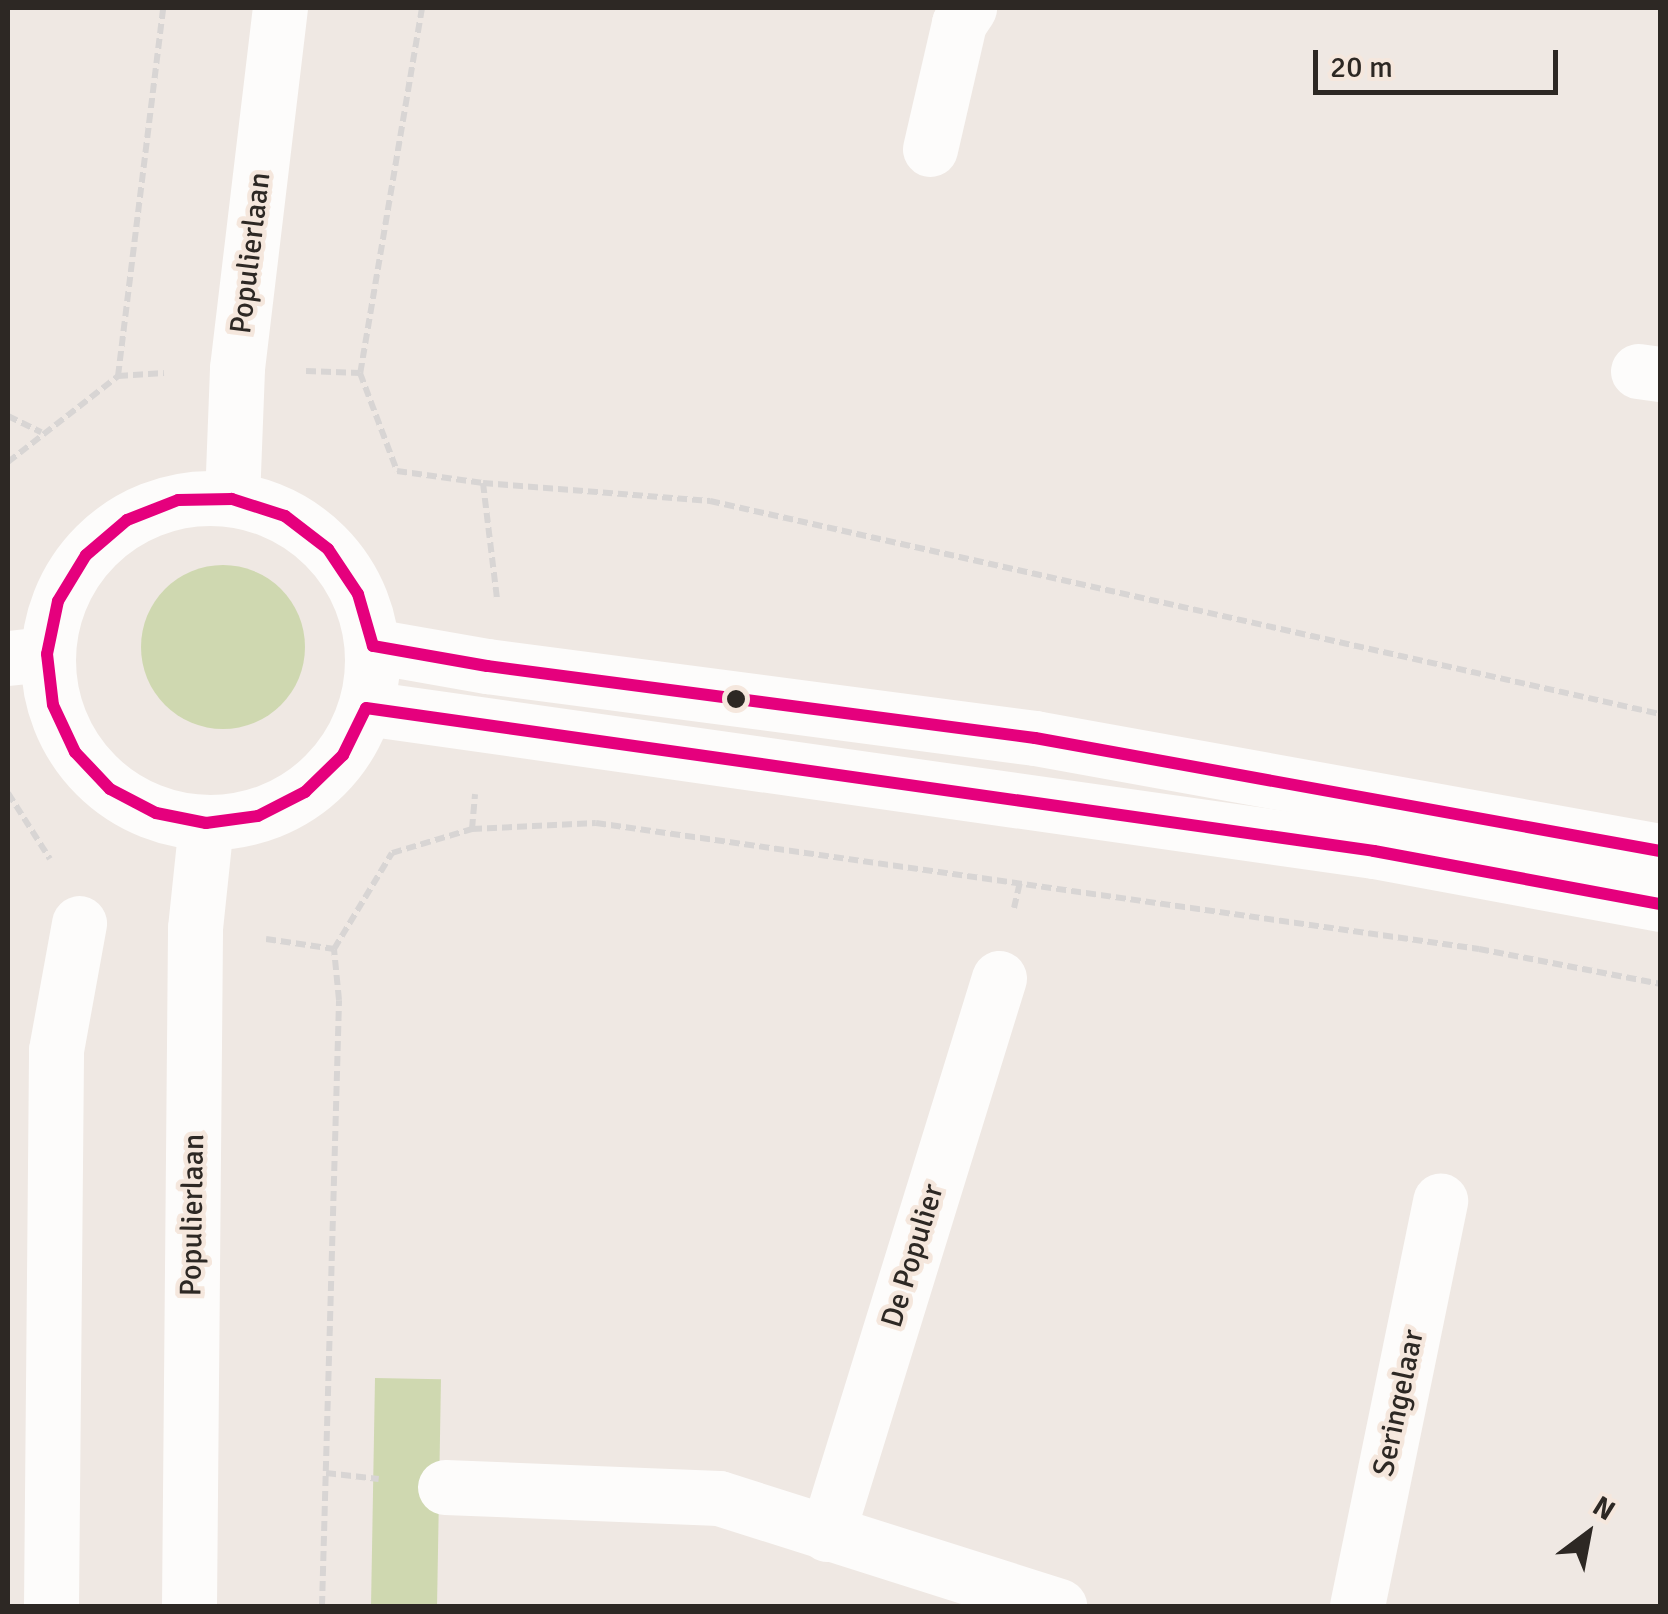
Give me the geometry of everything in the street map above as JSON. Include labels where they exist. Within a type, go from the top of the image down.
[{"type":"street","name":"Populierlaan","points":[[232,499],[237,368],[280,8]]},
{"type":"street","points":[[930,150],[960,23],[969,8]]},
{"type":"street","points":[[232,499],[285,516],[328,549],[358,594],[372,646],[366,708],[343,754],[305,792],[258,816],[206,824],[156,813],[110,789],[75,752],[27,656],[86,555],[127,520],[178,500],[232,499]]},
{"type":"street","points":[[372,646],[487,666],[1035,738],[1660,851]]},
{"type":"street","points":[[366,708],[1374,851],[1660,904]]},
{"type":"street","name":"Populierlaan","points":[[189,1606],[195,928],[206,824]]},
{"type":"street","points":[[51,1606],[56,1050],[79,923]]},
{"type":"street","name":"De Populier","points":[[827,1534],[999,978]]},
{"type":"street","name":"Seringelaar","points":[[1357,1606],[1440,1200]]},
{"type":"street","points":[[446,1487],[719,1498],[1060,1606]]},
{"type":"path","points":[[8,462],[41,432],[118,376],[163,8]]},
{"type":"path","points":[[360,372],[422,8]]},
{"type":"path","points":[[8,416],[41,432]]},
{"type":"path","points":[[483,483],[710,502],[1660,714]]},
{"type":"path","points":[[472,829],[596,822],[1479,949],[1660,984]]},
{"type":"path","points":[[322,1606],[340,1000],[334,948]]},
{"type":"green space","points":[[223,565],[254,571],[281,589],[299,616],[305,647],[299,678],[281,705],[254,723],[223,729],[192,723],[165,705],[147,678],[141,647],[147,616],[165,589],[192,571]]},
{"type":"green space","points":[[375,1378],[441,1379],[437,1606],[371,1606]]},
{"type":"transit line","points":[[1660,851],[1035,738],[487,666],[373,646],[358,594],[328,549],[285,516],[232,499],[178,500],[127,520],[86,555],[58,601],[47,654],[53,705],[75,752],[110,789],[156,813],[206,823],[258,816],[305,792],[343,755],[366,708],[1374,851],[1660,904]]}]
